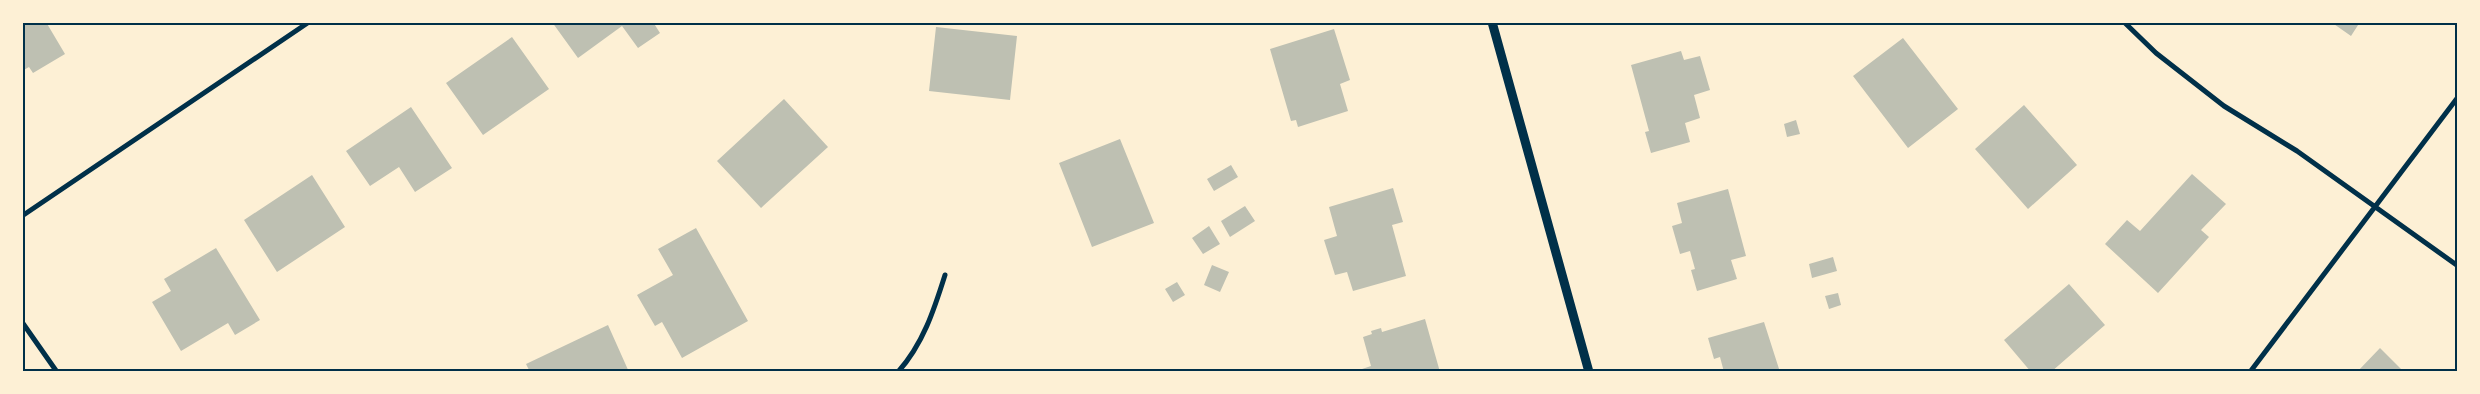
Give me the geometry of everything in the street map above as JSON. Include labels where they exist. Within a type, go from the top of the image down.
[{"type":"street","points":[[22,216],[308,22]]},
{"type":"street","points":[[1492,22],[1589,372]]},
{"type":"street","points":[[2124,22],[2156,53],[2224,106],[2297,152],[2458,266]]},
{"type":"street","points":[[2250,372],[2458,96]]},
{"type":"street","points":[[898,372],[907,362],[929,324],[945,276]]},
{"type":"street","points":[[22,322],[57,372]]},
{"type":"building","points":[[22,22],[46,22],[65,54],[33,73],[29,67],[22,71]]},
{"type":"building","points":[[552,22],[653,22],[660,33],[638,48],[622,26],[578,58]]},
{"type":"building","points":[[2331,22],[2360,22],[2351,36]]},
{"type":"building","points":[[936,27],[1017,36],[1010,100],[929,91]]},
{"type":"building","points":[[1334,29],[1350,80],[1340,84],[1348,111],[1298,127],[1296,120],[1291,121],[1270,49]]},
{"type":"building","points":[[512,37],[549,89],[483,135],[446,83]]},
{"type":"building","points":[[1903,38],[1958,109],[1908,148],[1853,76]]},
{"type":"building","points":[[1681,51],[1684,60],[1700,56],[1710,90],[1694,95],[1700,118],[1685,123],[1690,142],[1651,153],[1645,132],[1649,131],[1631,65]]},
{"type":"building","points":[[784,99],[828,147],[761,208],[717,161]]},
{"type":"building","points":[[2024,105],[2077,165],[2028,209],[1975,149]]},
{"type":"building","points":[[411,107],[452,168],[415,192],[399,167],[370,186],[346,151]]},
{"type":"building","points":[[1796,120],[1800,134],[1787,137],[1784,124]]},
{"type":"building","points":[[1120,139],[1154,223],[1092,247],[1059,163]]},
{"type":"building","points":[[1231,165],[1238,177],[1214,191],[1207,179]]},
{"type":"building","points":[[2192,174],[2226,204],[2201,230],[2209,237],[2158,293],[2105,244],[2127,220],[2140,231]]},
{"type":"building","points":[[312,175],[345,227],[277,272],[244,220]]},
{"type":"building","points":[[1393,188],[1403,222],[1392,225],[1406,276],[1353,291],[1347,272],[1335,275],[1324,240],[1337,236],[1329,207]]},
{"type":"building","points":[[1728,189],[1746,256],[1731,260],[1737,279],[1697,291],[1691,270],[1695,269],[1690,251],[1680,254],[1672,226],[1682,223],[1677,203]]},
{"type":"building","points":[[1245,206],[1255,221],[1230,237],[1221,221]]},
{"type":"building","points":[[1209,226],[1220,244],[1203,254],[1192,238]]},
{"type":"building","points":[[696,228],[748,321],[682,358],[662,322],[655,326],[637,295],[673,275],[658,249]]},
{"type":"building","points":[[216,248],[260,320],[235,335],[228,323],[181,351],[152,302],[171,291],[164,279]]},
{"type":"building","points":[[1833,257],[1837,271],[1812,278],[1809,264]]},
{"type":"building","points":[[1212,265],[1229,272],[1220,292],[1204,285]]},
{"type":"building","points":[[1177,282],[1185,295],[1173,302],[1165,289]]},
{"type":"building","points":[[2069,284],[2105,325],[2051,372],[2031,372],[2004,340]]},
{"type":"building","points":[[1838,293],[1841,305],[1829,309],[1825,296]]},
{"type":"building","points":[[1425,319],[1440,372],[1353,372],[1371,366],[1363,337],[1372,334],[1371,331],[1381,328],[1382,332]]},
{"type":"building","points":[[1764,322],[1780,372],[1724,372],[1720,357],[1714,359],[1708,338]]},
{"type":"building","points":[[608,325],[629,372],[530,372],[526,364]]},
{"type":"building","points":[[2380,348],[2404,372],[2357,372]]}]
